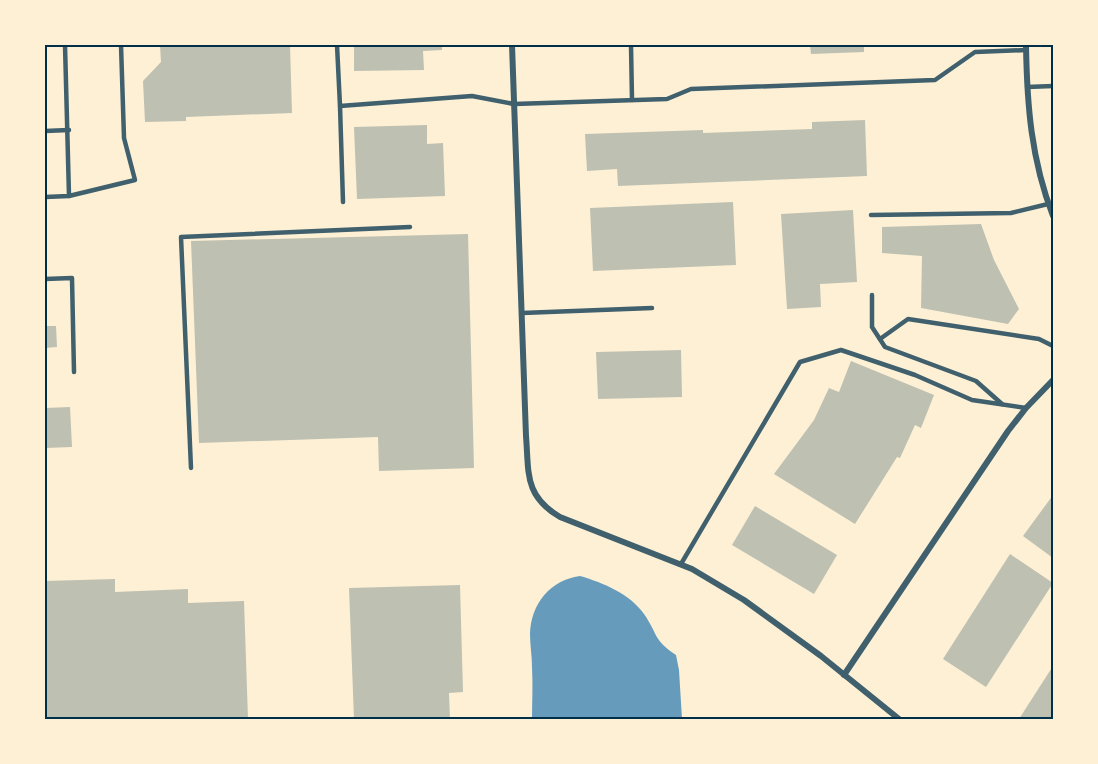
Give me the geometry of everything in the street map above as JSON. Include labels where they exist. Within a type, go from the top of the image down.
[{"type":"street","points":[[512,45],[528,471],[531,486],[537,498],[546,509],[560,516],[692,569],[744,600],[821,656],[899,719]]},
{"type":"street","points":[[1026,48],[1027,87],[1036,163],[1053,216]]},
{"type":"street","points":[[844,675],[982,468],[1026,408],[1053,380]]},
{"type":"lane","points":[[66,45],[69,196]]},
{"type":"lane","points":[[45,197],[69,196],[135,180],[124,138],[121,45]]},
{"type":"lane","points":[[337,45],[343,202]]},
{"type":"lane","points":[[631,45],[632,100]]},
{"type":"lane","points":[[340,106],[472,96],[514,104],[667,99],[691,89],[935,80],[975,52],[1026,48]]},
{"type":"lane","points":[[1027,87],[1053,86]]},
{"type":"lane","points":[[45,131],[69,130]]},
{"type":"lane","points":[[871,215],[1011,213],[1048,204]]},
{"type":"lane","points":[[191,468],[181,237],[410,227]]},
{"type":"lane","points":[[45,279],[72,278],[74,372]]},
{"type":"lane","points":[[872,295],[872,327],[885,347],[976,381],[1002,404]]},
{"type":"lane","points":[[522,313],[652,308]]},
{"type":"lane","points":[[880,339],[908,319],[1039,339],[1053,346]]},
{"type":"lane","points":[[681,564],[800,362],[841,350],[915,375],[972,400],[1026,408]]},
{"type":"water","points":[[580,576],[624,595],[644,614],[659,641],[676,655],[682,719],[532,719],[530,634],[534,613],[544,595],[551,588],[569,578]]},
{"type":"building","points":[[160,45],[290,45],[292,113],[186,117],[186,121],[145,122],[143,81],[161,62]]},
{"type":"building","points":[[354,45],[442,45],[442,50],[423,51],[424,70],[354,71]]},
{"type":"building","points":[[810,45],[864,45],[864,52],[811,54]]},
{"type":"building","points":[[865,120],[867,176],[618,186],[617,169],[587,171],[585,134],[812,129],[812,122]]},
{"type":"building","points":[[427,125],[427,144],[443,143],[445,196],[357,199],[354,127]]},
{"type":"building","points":[[733,202],[736,265],[593,271],[590,208]]},
{"type":"building","points":[[853,210],[857,282],[820,284],[821,307],[787,309],[781,214]]},
{"type":"building","points":[[981,224],[994,260],[1019,309],[1008,324],[921,308],[922,256],[882,253],[882,227]]},
{"type":"building","points":[[468,234],[474,468],[379,471],[378,437],[199,443],[191,241]]},
{"type":"building","points":[[45,326],[56,326],[57,347],[45,348]]},
{"type":"building","points":[[681,350],[682,397],[598,399],[596,352]]},
{"type":"building","points":[[851,361],[934,395],[921,428],[915,425],[900,458],[897,457],[855,524],[774,474],[814,420],[829,388],[839,392]]},
{"type":"building","points":[[70,407],[72,447],[45,448],[45,408]]},
{"type":"building","points":[[1053,495],[1053,558],[1023,536]]},
{"type":"building","points":[[755,506],[837,555],[814,594],[732,545]]},
{"type":"building","points":[[1010,554],[1053,583],[986,687],[943,659]]},
{"type":"building","points":[[115,579],[115,592],[188,589],[188,603],[244,601],[248,719],[45,719],[45,581]]},
{"type":"building","points":[[460,585],[463,692],[449,693],[450,719],[354,719],[349,588]]},
{"type":"building","points":[[1053,666],[1053,719],[1019,719]]}]
